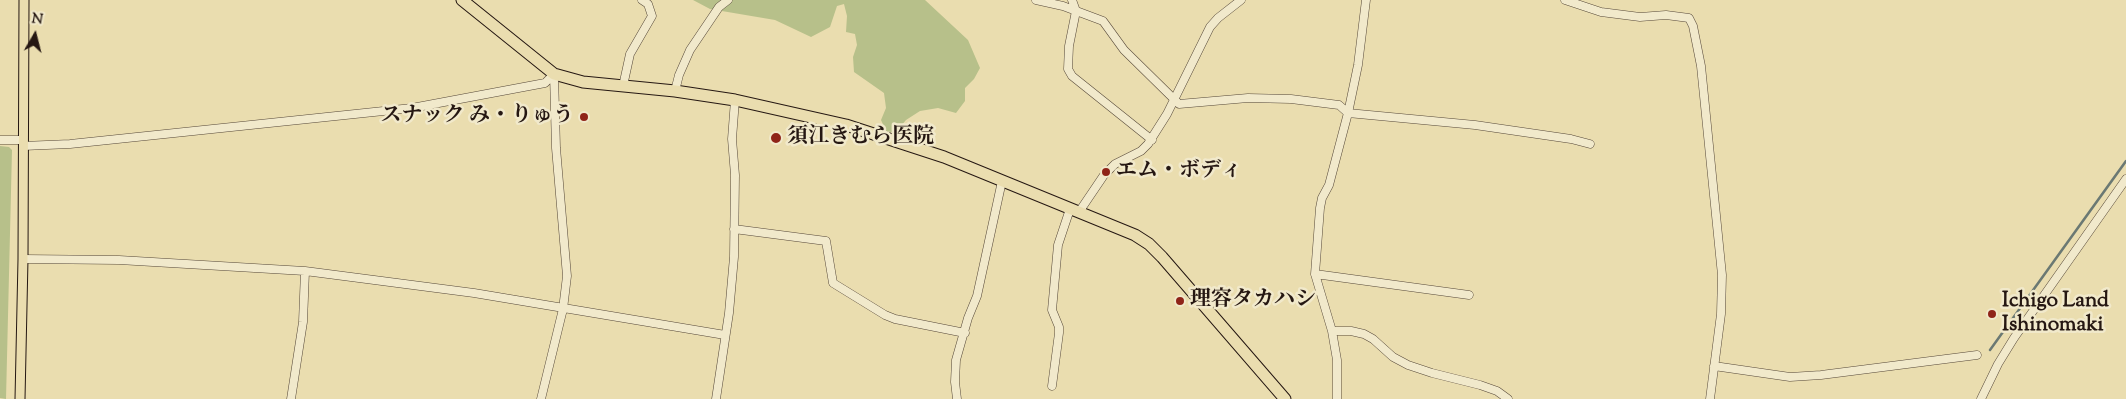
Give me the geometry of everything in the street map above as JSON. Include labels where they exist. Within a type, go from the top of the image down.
[{"type":"highway","points":[[466,2],[554,74],[583,82],[675,91],[736,100],[846,125],[944,157],[1135,235],[1150,244],[1162,256],[1285,399]]},
{"type":"main road","points":[[20,399],[23,260],[24,0]]},
{"type":"street","points":[[622,86],[630,54],[652,16],[648,4],[642,0]]},
{"type":"street","points":[[675,91],[679,75],[690,50],[719,7],[728,0]]},
{"type":"street","points":[[1036,0],[1103,21],[1124,50],[1179,104],[1248,98],[1291,99],[1339,104],[1348,113],[1475,125],[1571,139],[1590,144]]},
{"type":"street","points":[[1072,0],[1076,11],[1069,46],[1068,68],[1072,76],[1152,140]]},
{"type":"street","points":[[1052,386],[1060,333],[1052,310],[1058,245],[1074,211],[1115,164],[1141,151],[1152,140],[1210,27],[1241,0]]},
{"type":"street","points":[[1337,399],[1337,360],[1332,331],[1315,274],[1320,208],[1322,198],[1329,185],[1348,113],[1358,64],[1366,0]]},
{"type":"street","points":[[1565,0],[1601,12],[1640,17],[1666,15],[1689,18],[1693,26],[1701,66],[1722,276],[1721,314],[1710,399]]},
{"type":"street","points":[[0,140],[23,143],[70,144],[412,108],[545,84],[554,74]]},
{"type":"street","points":[[541,399],[563,309],[567,276],[556,148],[554,74]]},
{"type":"street","points":[[716,399],[733,266],[735,175],[732,139],[736,100]]},
{"type":"street","points":[[1981,399],[1998,364],[2014,338],[2126,179]]},
{"type":"street","points":[[957,399],[955,382],[956,360],[968,318],[977,296],[1002,181]]},
{"type":"street","points":[[734,228],[826,241],[833,283],[885,315],[895,319],[965,333]]},
{"type":"street","points":[[23,260],[119,260],[306,271],[474,294],[725,335]]},
{"type":"street","points":[[291,399],[303,322],[306,271]]},
{"type":"street","points":[[1315,274],[1469,295]]},
{"type":"street","points":[[1332,331],[1351,331],[1364,334],[1373,339],[1393,358],[1432,373],[1497,391],[1508,399]]},
{"type":"street","points":[[1714,366],[1790,377],[1821,375],[1976,355]]},
{"type":"green space","points":[[693,0],[925,0],[968,40],[980,68],[974,79],[965,88],[965,101],[956,113],[938,108],[920,111],[906,120],[895,133],[886,131],[881,120],[886,108],[884,93],[854,72],[853,57],[857,45],[855,34],[846,32],[847,16],[844,4],[837,6],[830,27],[811,37],[775,20],[710,9]]},
{"type":"green space","points":[[0,146],[9,147],[12,150],[6,399],[0,398]]},
{"type":"waterway","points":[[1990,350],[2126,161]]},
{"type":"place","name":"スナック み・りゅう","points":[[584,117]]},
{"type":"place","name":"須江きむら医院","points":[[776,138]]},
{"type":"place","name":"エム・ボディ","points":[[1106,172]]},
{"type":"place","name":"理容タカハシ","points":[[1180,301]]},
{"type":"place","name":"Ichigo Land Ishinomaki","points":[[1992,314]]}]
